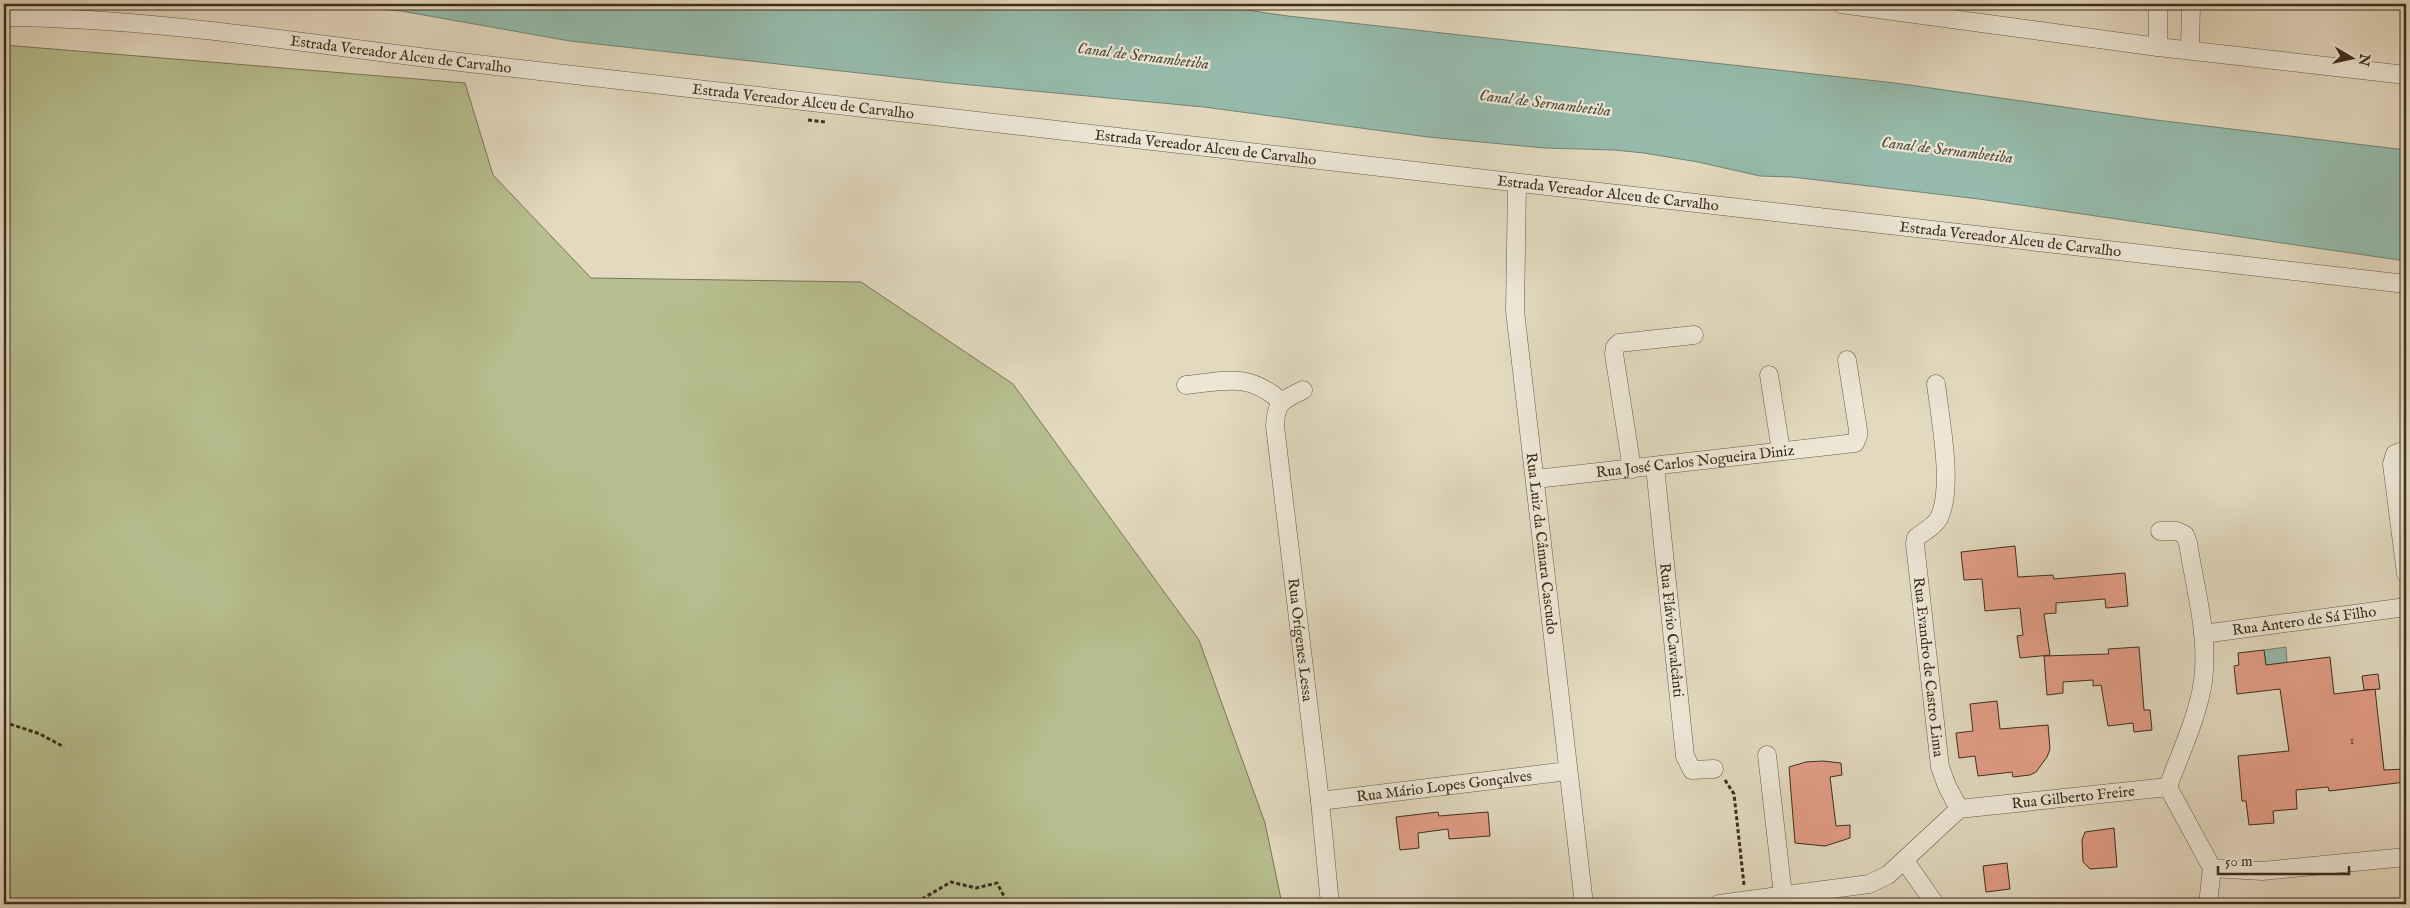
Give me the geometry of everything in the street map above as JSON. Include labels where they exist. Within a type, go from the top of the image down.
[{"type":"street","points":[[1841,4],[1912,8],[2158,47],[2406,75]]},
{"type":"street","points":[[2158,4],[2158,47]]},
{"type":"street","points":[[2190,50],[2191,4]]},
{"type":"street","name":"Estrada Vereador Alceu de Carvalho","points":[[4,16],[66,17],[140,23],[460,62],[2406,284]]},
{"type":"street","name":"Rua Luiz da Câmara Cascudo","points":[[1517,183],[1515,311],[1584,904]]},
{"type":"street","points":[[1632,469],[1614,354],[1615,347],[1619,343],[1694,335]]},
{"type":"street","name":"Rua José Carlos Nogueira Diniz","points":[[1536,479],[1855,443],[1858,430],[1847,360]]},
{"type":"street","points":[[1769,375],[1782,451]]},
{"type":"street","points":[[1186,386],[1248,381],[1270,392],[1281,401],[1303,390]]},
{"type":"street","name":"Rua Evandro de Castro Lima","points":[[1936,384],[1945,462],[1944,496],[1939,517],[1931,529],[1916,538],[1915,544],[1940,766],[1946,786],[1959,809]]},
{"type":"street","name":"Rua Orígenes Lessa","points":[[1281,401],[1276,411],[1274,426],[1320,800],[1330,904]]},
{"type":"street","points":[[2406,450],[2394,454],[2392,464],[2406,574]]},
{"type":"street","name":"Rua Flávio Cavalcânti","points":[[1655,467],[1685,756],[1692,770],[1714,769]]},
{"type":"street","points":[[2160,531],[2177,531],[2185,535],[2203,634],[2205,659],[2199,700],[2168,787],[2212,868],[2208,904]]},
{"type":"street","name":"Rua Antero de Sá Filho","points":[[2203,634],[2406,607]]},
{"type":"street","points":[[1767,755],[1783,896]]},
{"type":"street","name":"Rua Mário Lopes Gonçalves","points":[[1320,800],[1568,771]]},
{"type":"street","name":"Rua Gilberto Freire","points":[[1959,809],[2168,787]]},
{"type":"street","points":[[1719,904],[1869,884],[1888,875],[1905,861],[1959,809]]},
{"type":"street","points":[[2212,868],[2262,871],[2406,857]]},
{"type":"street","points":[[1905,861],[1935,904]]},
{"type":"path","points":[[4,722],[40,734],[64,747]]},
{"type":"path","points":[[1714,769],[1728,782],[1734,794],[1745,901]]},
{"type":"path","points":[[918,904],[922,899],[951,882],[976,888],[998,882],[1008,904]]},
{"type":"shaded area","points":[[4,45],[465,83],[493,175],[591,278],[861,282],[1013,384],[1199,640],[1265,823],[1282,904],[4,904]]},
{"type":"water","name":"Canal de Sernambetiba","points":[[321,4],[1204,4],[1288,16],[1895,83],[2148,119],[2406,150],[2406,261],[1979,199],[1792,177],[1760,176],[1698,162],[1644,153],[1544,148],[1428,137],[1204,107],[950,83],[570,41],[401,11]]},
{"type":"water","points":[[2286,647],[2287,663],[2266,665],[2264,650]]},
{"type":"building","points":[[2015,546],[2018,577],[2053,575],[2054,579],[2125,573],[2128,606],[2106,608],[2105,599],[2056,603],[2056,613],[2044,614],[2050,655],[2020,658],[2017,636],[2023,635],[2020,608],[1985,611],[1982,579],[1964,580],[1961,552]]},
{"type":"building","points":[[2139,647],[2144,710],[2150,710],[2152,730],[2134,732],[2133,723],[2108,726],[2101,685],[2093,686],[2093,680],[2063,682],[2063,693],[2047,695],[2044,656],[2109,654],[2108,649]]},
{"type":"building","points":[[2264,650],[2266,665],[2330,657],[2334,694],[2375,689],[2384,770],[2406,769],[2406,782],[2329,791],[2328,787],[2296,790],[2297,809],[2273,811],[2274,823],[2249,825],[2246,801],[2242,801],[2238,756],[2289,751],[2280,689],[2237,694],[2234,666],[2239,665],[2238,653]]},
{"type":"building","points":[[2378,674],[2380,689],[2364,690],[2362,676]]},
{"type":"building","points":[[1997,701],[2000,729],[2048,725],[2050,749],[2047,757],[2036,772],[2030,775],[2013,777],[2012,772],[1978,776],[1975,756],[1959,758],[1956,733],[1973,731],[1970,704]]},
{"type":"building","points":[[1806,762],[1841,763],[1842,775],[1830,777],[1836,826],[1850,825],[1850,838],[1825,846],[1795,843],[1789,767]]},
{"type":"building","points":[[1438,812],[1439,816],[1488,812],[1490,836],[1449,839],[1448,829],[1418,833],[1419,848],[1400,850],[1396,817]]},
{"type":"building","points":[[2114,828],[2117,867],[2090,869],[2083,862],[2082,840],[2085,832]]},
{"type":"building","points":[[2007,863],[2010,889],[1986,892],[1983,866]]}]
